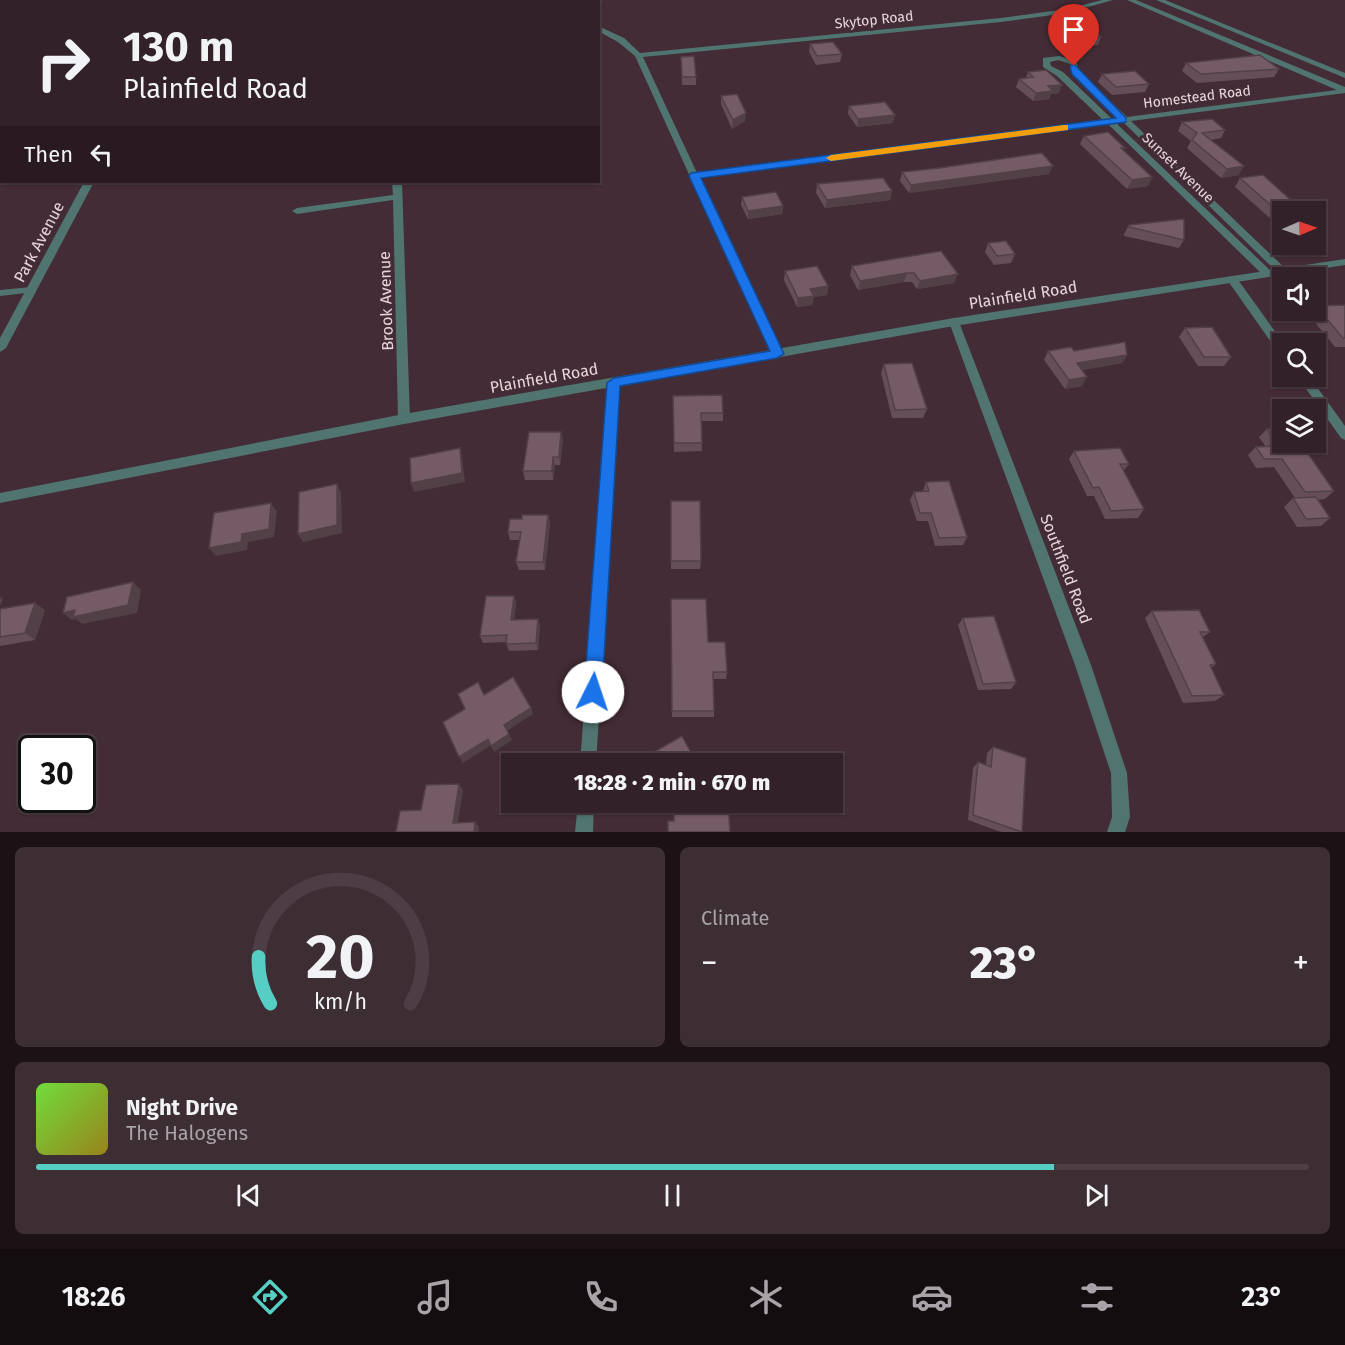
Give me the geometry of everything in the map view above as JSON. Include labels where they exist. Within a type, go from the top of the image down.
[{"type":"street","name":"Skytop Road","points":[[639,55],[1001,20],[1067,11],[1110,0]]},
{"type":"street","points":[[1130,0],[1345,90]]},
{"type":"street","points":[[1159,0],[1345,76]]},
{"type":"street","points":[[600,29],[621,40],[639,55],[777,354]]},
{"type":"street","name":"Sunset Avenue","points":[[1268,274],[1111,121],[1060,74],[1047,67],[1046,60],[1059,58],[1072,63],[1075,72],[1123,120],[1278,267]]},
{"type":"street","name":"Homestead Road","points":[[694,176],[1345,90]]},
{"type":"street","name":"Park Avenue","points":[[0,348],[88,183]]},
{"type":"street","name":"Brook Avenue","points":[[397,183],[404,419]]},
{"type":"street","points":[[297,211],[397,197]]},
{"type":"street","name":"Plainfield Road","points":[[1310,267],[1345,262]]},
{"type":"street","name":"Plainfield Road","points":[[0,498],[404,419],[954,322],[1272,273]]},
{"type":"street","points":[[1232,279],[1272,335]]},
{"type":"street","points":[[0,293],[31,290]]},
{"type":"street","name":"Southfield Road","points":[[954,322],[1083,665],[1119,773],[1121,817],[1116,832]]},
{"type":"street","points":[[589,753],[614,383]]},
{"type":"street","points":[[1310,387],[1345,435]]},
{"type":"street","points":[[584,832],[585,813]]},
{"type":"building","points":[[1087,25],[1101,37],[1080,39],[1067,27]]},
{"type":"building","points":[[833,42],[842,54],[817,56],[810,44]]},
{"type":"building","points":[[1260,55],[1279,69],[1201,74],[1186,63]]},
{"type":"building","points":[[694,56],[696,77],[682,77],[681,57]]},
{"type":"building","points":[[1046,70],[1062,85],[1048,86],[1053,91],[1036,93],[1019,79],[1033,77],[1028,72]]},
{"type":"building","points":[[1135,71],[1149,84],[1116,87],[1102,74]]},
{"type":"building","points":[[737,94],[746,113],[733,120],[721,96]]},
{"type":"building","points":[[885,102],[895,115],[858,119],[849,106]]},
{"type":"building","points":[[1212,119],[1225,130],[1202,133],[1244,166],[1227,169],[1192,140],[1197,133],[1182,122]]},
{"type":"building","points":[[1108,132],[1125,148],[1121,148],[1152,177],[1132,180],[1084,136]]},
{"type":"building","points":[[1042,153],[1053,166],[911,185],[902,172],[939,168]]},
{"type":"building","points":[[1263,175],[1292,201],[1272,201],[1272,206],[1240,178]]},
{"type":"building","points":[[883,178],[892,191],[827,200],[817,184]]},
{"type":"building","points":[[776,192],[783,206],[748,211],[742,197]]},
{"type":"building","points":[[1184,219],[1184,240],[1129,227],[1129,225]]},
{"type":"building","points":[[1006,241],[1015,254],[997,256],[988,243]]},
{"type":"building","points":[[941,251],[958,274],[920,281],[914,273],[907,273],[860,281],[852,266]]},
{"type":"building","points":[[817,266],[828,286],[810,289],[814,296],[798,298],[785,271]]},
{"type":"building","points":[[1345,305],[1345,338],[1326,318],[1326,306]]},
{"type":"building","points":[[1212,327],[1231,357],[1204,357],[1185,328]]},
{"type":"building","points":[[1125,342],[1127,355],[1077,363],[1087,377],[1069,380],[1048,351],[1071,347],[1074,351]]},
{"type":"building","points":[[912,363],[927,409],[895,410],[884,364]]},
{"type":"building","points":[[722,395],[723,413],[701,413],[702,443],[674,443],[673,396]]},
{"type":"building","points":[[529,432],[561,432],[559,457],[553,457],[552,471],[523,471]]},
{"type":"building","points":[[1272,446],[1272,453],[1308,453],[1334,491],[1305,492],[1282,459],[1264,459],[1256,447]]},
{"type":"building","points":[[460,448],[462,473],[411,483],[410,458]]},
{"type":"building","points":[[1120,448],[1129,464],[1120,464],[1144,509],[1111,511],[1099,487],[1093,488],[1074,451]]},
{"type":"building","points":[[949,481],[967,537],[939,538],[931,513],[920,513],[914,492],[929,491],[926,482]]},
{"type":"building","points":[[337,484],[337,525],[298,534],[299,492]]},
{"type":"building","points":[[1316,497],[1330,518],[1306,519],[1293,498]]},
{"type":"building","points":[[671,501],[700,501],[701,561],[671,561]]},
{"type":"building","points":[[271,503],[269,529],[242,534],[241,542],[209,548],[214,513]]},
{"type":"building","points":[[522,515],[548,515],[543,562],[516,562],[521,532],[508,532],[510,519],[522,519]]},
{"type":"building","points":[[133,582],[128,605],[73,617],[75,610],[63,613],[67,597]]},
{"type":"building","points":[[486,596],[514,596],[511,620],[538,619],[536,643],[506,644],[507,635],[480,636]]},
{"type":"building","points":[[671,599],[706,599],[708,642],[725,642],[727,672],[713,672],[714,711],[672,711]]},
{"type":"building","points":[[35,603],[25,633],[0,637],[0,609]]},
{"type":"building","points":[[1199,610],[1210,632],[1200,632],[1216,664],[1210,665],[1224,695],[1192,696],[1152,611]]},
{"type":"building","points":[[994,616],[1016,682],[983,684],[963,618]]},
{"type":"building","points":[[513,677],[531,708],[504,725],[509,734],[491,746],[488,739],[459,757],[443,722],[465,709],[458,694],[478,682],[484,695]]},
{"type":"building","points":[[682,736],[691,753],[657,753],[656,751]]},
{"type":"building","points":[[993,747],[1026,758],[1022,832],[973,815],[978,762],[991,767]]},
{"type":"building","points":[[459,784],[453,823],[475,822],[474,832],[396,832],[400,811],[421,810],[426,785]]},
{"type":"building","points":[[674,813],[729,813],[730,832],[668,832],[668,821],[674,821]]},
{"type":"slow traffic","points":[[831,158],[1064,128]]},
{"type":"route","points":[[593,692],[614,383],[777,354],[694,176],[1123,120],[1075,72],[1074,66]]}]
